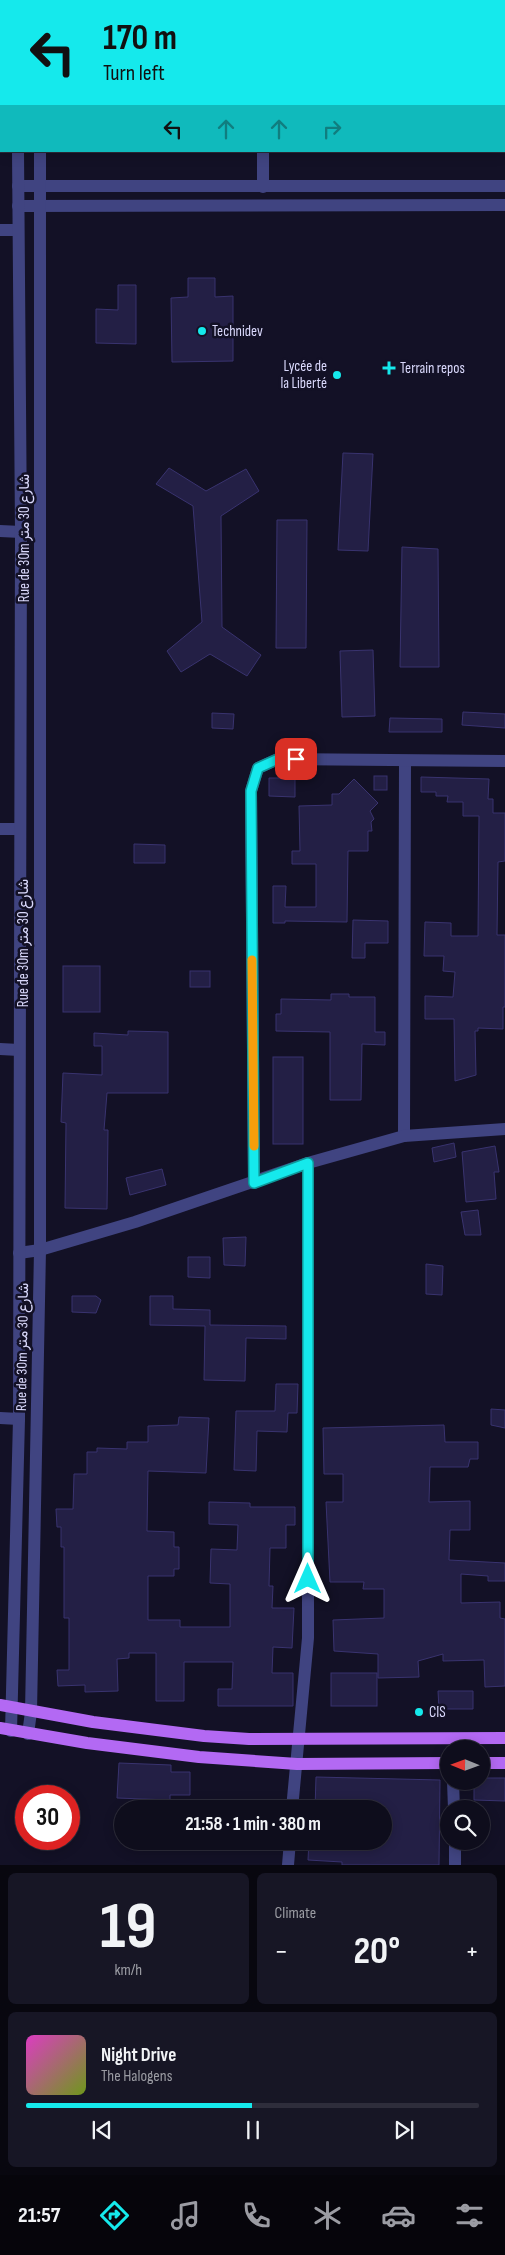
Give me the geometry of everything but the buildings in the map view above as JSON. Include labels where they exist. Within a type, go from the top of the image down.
[{"type":"main road","points":[[6,1706],[31,1712],[204,1736],[440,1744]]},
{"type":"main road","points":[[6,1729],[28,1734],[199,1757],[297,1764],[440,1763]]},
{"type":"main road","points":[[488,1740],[505,1738]]},
{"type":"main road","points":[[490,1763],[505,1763]]},
{"type":"street","name":"Rue de 30m شارع 30 متر","points":[[6,1729],[18,1419],[21,532],[18,152]]},
{"type":"street","name":"Rue de 30m شارع 30 متر","points":[[28,1734],[31,1712],[40,1250],[40,152]]},
{"type":"street","points":[[263,187],[264,152]]},
{"type":"street","points":[[18,186],[505,186]]},
{"type":"street","points":[[18,206],[505,205]]},
{"type":"street","points":[[0,230],[18,230]]},
{"type":"street","points":[[0,531],[21,532]]},
{"type":"street","points":[[254,1183],[251,791],[258,768],[278,759],[505,761]]},
{"type":"street","points":[[404,1136],[405,761]]},
{"type":"street","points":[[0,829],[20,829]]},
{"type":"street","points":[[0,1049],[19,1050]]},
{"type":"street","points":[[19,1252],[40,1250],[134,1222],[254,1183],[308,1163],[404,1136],[505,1129]]},
{"type":"street","points":[[293,1800],[308,1638],[308,1163]]},
{"type":"street","points":[[0,1418],[18,1419]]},
{"type":"street","points":[[288,1865],[289,1850]]},
{"type":"street","points":[[454,1850],[455,1865]]},
{"type":"slow traffic","points":[[252,960],[254,1146]]},
{"type":"place","name":"Technidev","points":[[202,331]]},
{"type":"place","name":"Terrain repos","points":[[389,368]]},
{"type":"place","name":"Lycée de la Liberté","points":[[337,375]]},
{"type":"place","name":"CIS","points":[[419,1712]]},
{"type":"route","points":[[296,759],[278,759],[258,768],[251,791],[254,1183],[308,1163],[308,1579]]}]
